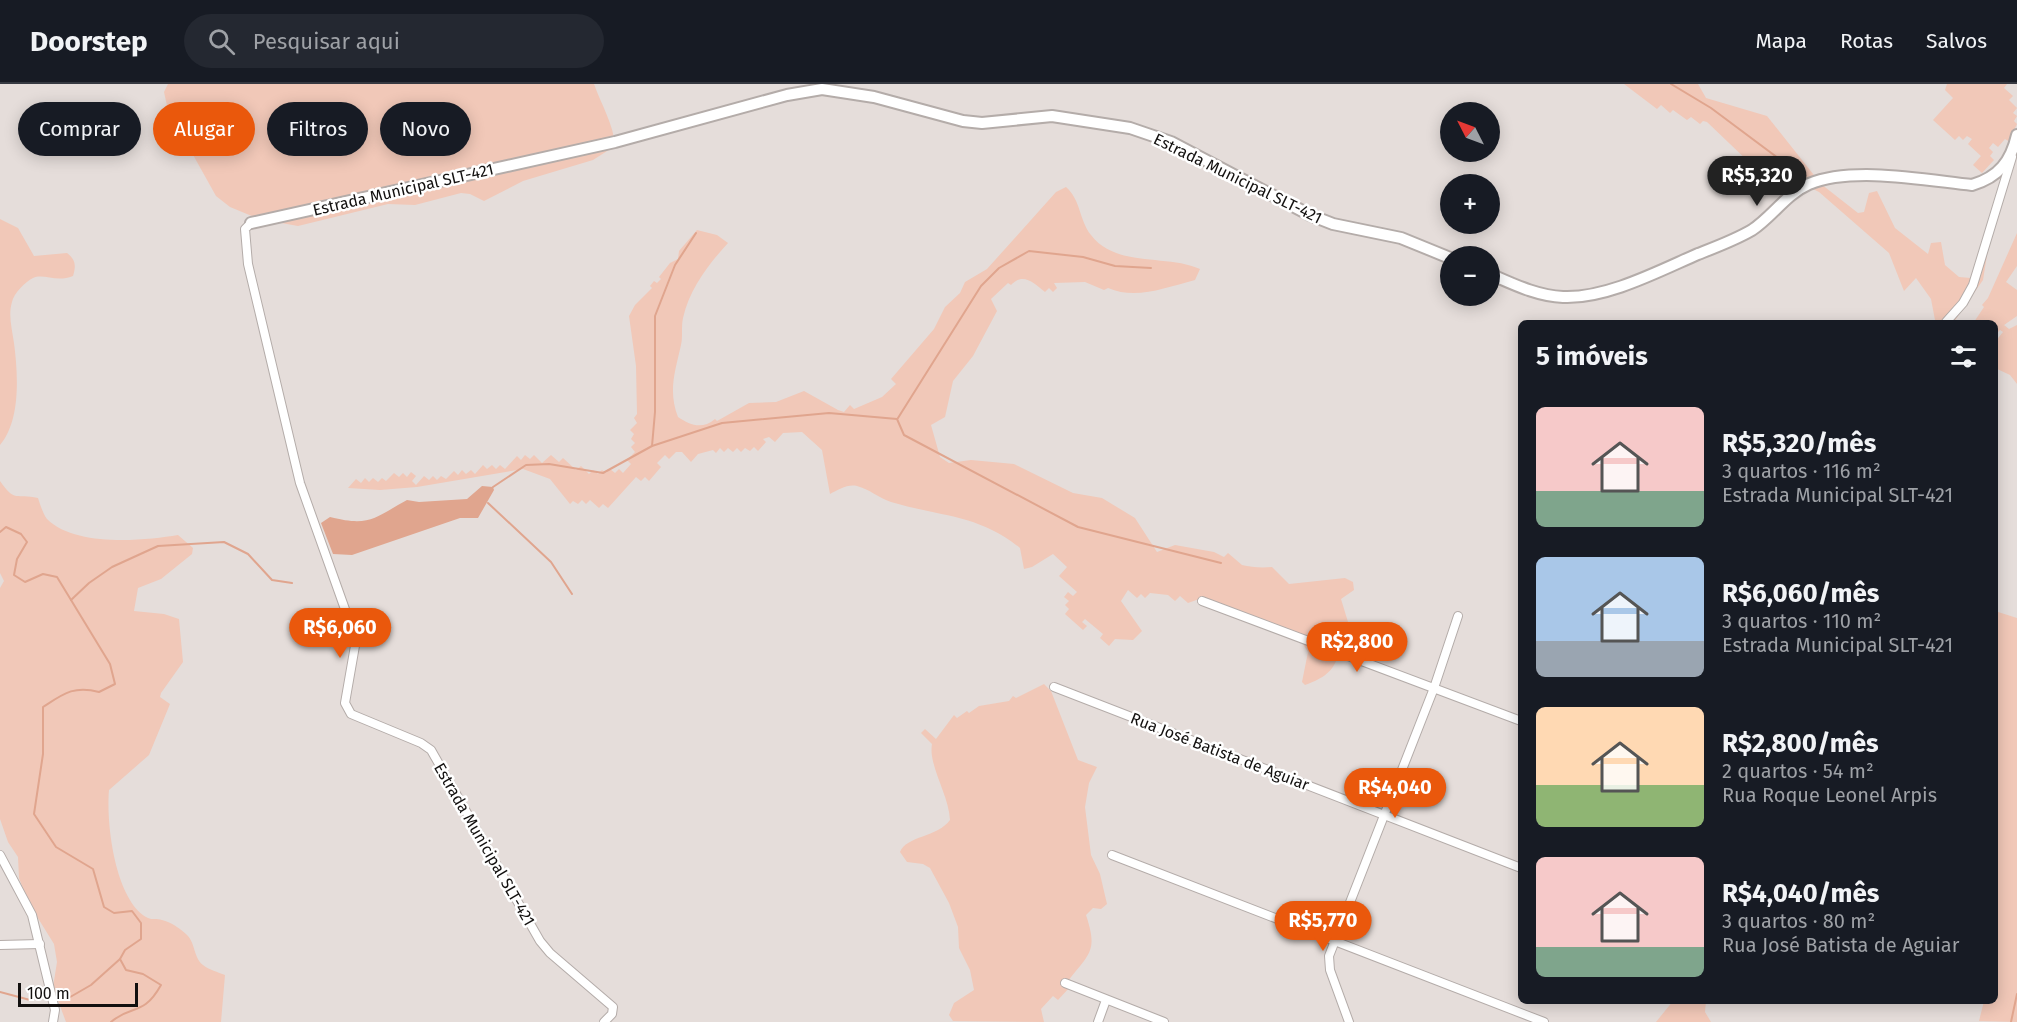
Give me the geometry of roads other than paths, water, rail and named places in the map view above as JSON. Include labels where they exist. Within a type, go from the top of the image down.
[{"type":"street","name":"Estrada Municipal SLT-421","points":[[604,1022],[612,1014],[613,1006],[550,953],[540,941],[431,750],[421,742],[358,717],[348,709],[345,703],[356,640],[300,483],[248,264],[245,230],[251,223],[615,142],[787,95],[822,89],[874,97],[963,121],[982,123],[1052,116],[1130,128],[1171,142],[1239,180],[1333,225],[1401,238],[1440,254]]},
{"type":"street","points":[[1948,320],[1963,303],[1973,285],[2017,135]]},
{"type":"street","points":[[1500,278],[1549,295],[1566,297],[1594,293],[1635,281],[1747,233],[1799,189],[1810,184],[1879,175],[1972,185],[1993,176],[2012,156]]},
{"type":"street","points":[[1203,601],[1518,720]]},
{"type":"street","points":[[1349,1022],[1330,970],[1329,956],[1434,688],[1458,616]]},
{"type":"street","name":"Rua José Batista de Aguiar","points":[[1054,687],[1518,867]]},
{"type":"street","points":[[0,855],[33,915],[55,1010],[53,1022]]},
{"type":"street","points":[[1112,855],[1334,943],[1544,1022]]},
{"type":"street","points":[[0,945],[40,944]]},
{"type":"street","points":[[1065,983],[1164,1022]]},
{"type":"street","points":[[1098,1022],[1106,1000]]},
{"type":"waterway","points":[[1671,84],[1711,108],[1798,173]]},
{"type":"waterway","points":[[652,446],[655,412],[655,316],[675,265],[696,233]]},
{"type":"waterway","points":[[898,418],[981,286],[999,268],[1029,251],[1083,257],[1115,266],[1151,268]]},
{"type":"waterway","points":[[493,487],[526,465],[549,464],[603,473],[652,446],[722,423],[829,413],[897,419],[904,435],[1078,527],[1221,563]]},
{"type":"waterway","points":[[488,503],[551,562],[572,594]]},
{"type":"waterway","points":[[0,532],[6,527],[21,534],[27,542],[17,559],[14,575],[25,582],[43,574],[57,577],[110,664],[115,684],[99,692],[90,690],[69,692],[43,707],[43,754],[34,814],[56,847],[93,869],[104,907],[114,913],[132,911],[141,923],[141,939],[125,950],[120,959],[126,970],[143,974],[161,985],[149,1002],[111,1022]]},
{"type":"waterway","points":[[71,600],[89,583],[112,567],[158,546],[224,542],[248,554],[272,580],[292,583]]},
{"type":"waterway","points":[[65,1000],[91,985],[120,959]]},
{"type":"waterway","points":[[0,992],[30,1000]]},
{"type":"waterway","points":[[2011,1022],[2017,994]]}]
